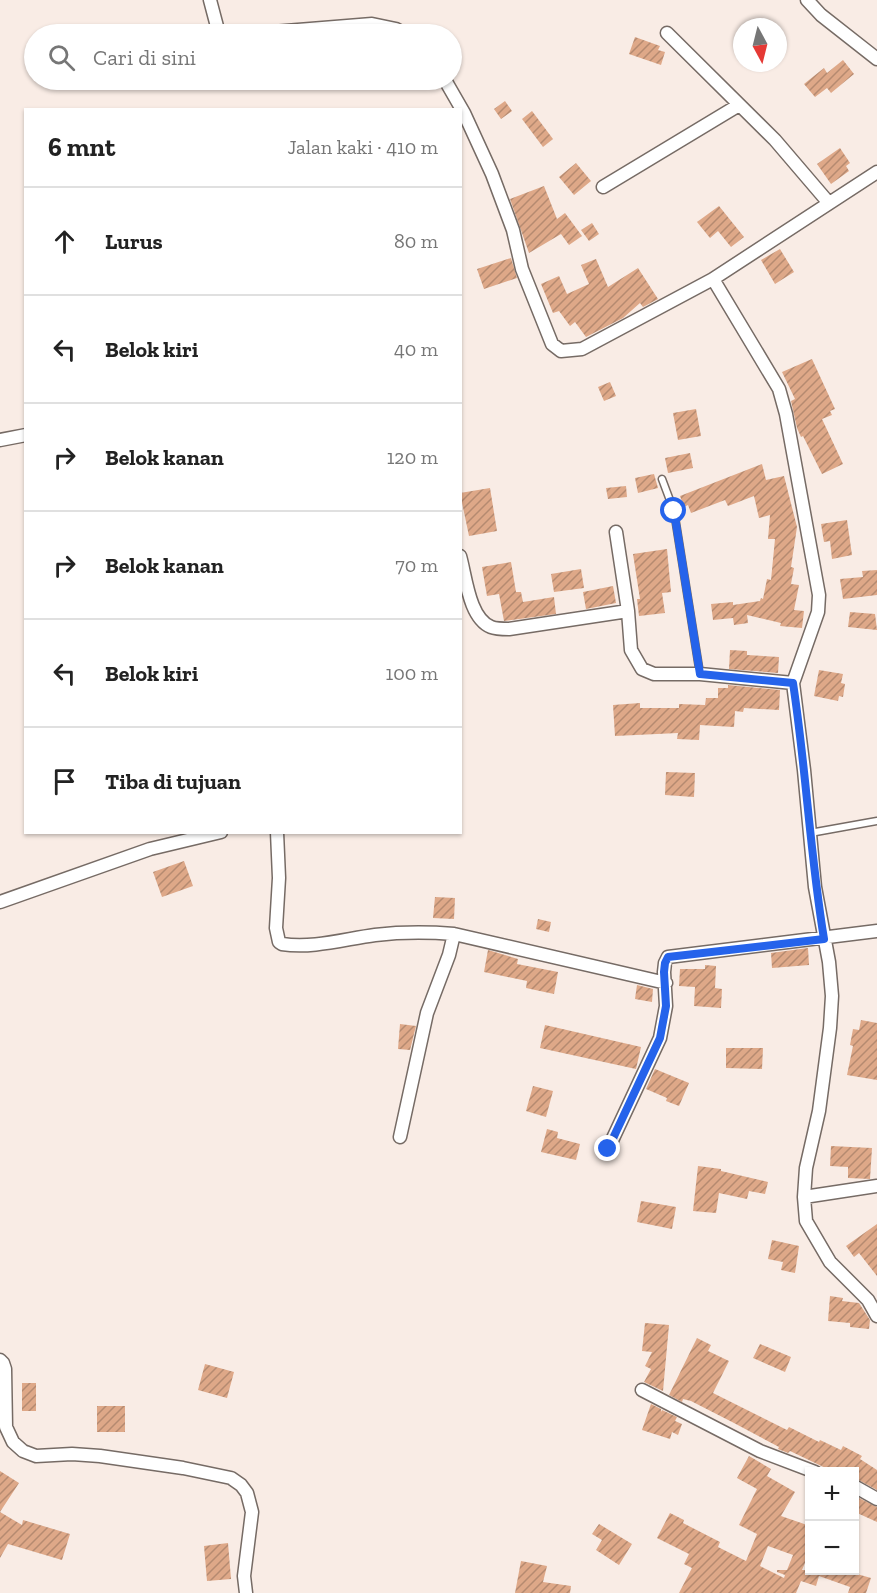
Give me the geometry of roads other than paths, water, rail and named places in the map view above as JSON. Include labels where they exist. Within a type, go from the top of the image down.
[{"type":"street","points":[[210,0],[216,24]]},
{"type":"street","points":[[807,0],[821,15],[877,59]]},
{"type":"street","points":[[667,33],[797,164],[828,202]]},
{"type":"street","points":[[451,90],[461,108]]},
{"type":"street","points":[[603,187],[739,105]]},
{"type":"street","points":[[462,110],[492,174],[513,230],[522,269],[552,344],[561,351],[567,352],[582,349],[712,279],[877,172]]},
{"type":"street","points":[[712,279],[778,389],[786,414],[819,595],[818,612],[793,683],[816,887],[829,962],[832,996],[821,1100],[806,1168],[804,1197],[806,1221],[816,1241],[830,1262],[868,1300],[877,1316]]},
{"type":"street","points":[[0,440],[24,435]]},
{"type":"street","points":[[616,532],[628,610],[631,650],[642,669],[654,674],[700,674],[793,683]]},
{"type":"street","points":[[462,564],[475,614],[483,623],[493,628],[519,628],[628,610]]},
{"type":"street","points":[[0,902],[150,849],[213,834]]},
{"type":"street","points":[[277,834],[279,878],[276,928],[279,942],[282,944],[311,944],[378,934],[428,932],[454,934],[666,983]]},
{"type":"street","points":[[608,1149],[660,1038],[666,1006],[665,963],[668,957],[877,931]]},
{"type":"street","points":[[400,1137],[427,1013],[449,955],[454,934]]},
{"type":"street","points":[[804,1197],[877,1186]]},
{"type":"street","points":[[0,1360],[5,1369],[6,1428],[13,1442],[23,1451],[36,1456],[100,1456],[183,1467],[231,1478],[241,1485],[247,1493],[252,1512],[244,1576],[246,1593]]},
{"type":"street","points":[[642,1390],[759,1451],[805,1469]]},
{"type":"street","points":[[859,1488],[877,1499]]},
{"type":"lane","points":[[662,479],[674,511],[700,674]]},
{"type":"lane","points":[[810,833],[877,821]]}]
